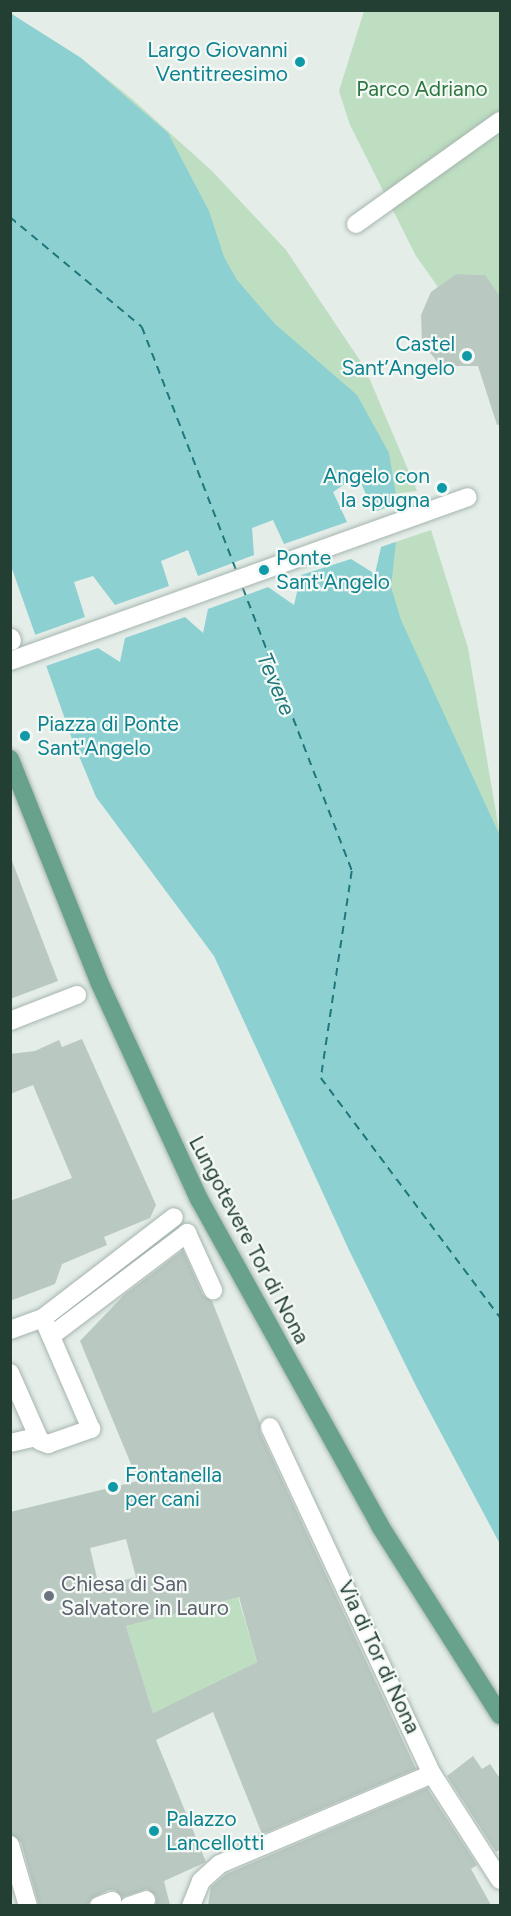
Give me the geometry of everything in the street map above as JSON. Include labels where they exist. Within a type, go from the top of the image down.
[{"type":"main road","name":"Lungotevere Tor di Nona","points":[[10,759],[100,984],[199,1199],[380,1526],[501,1715]]},
{"type":"street","points":[[356,224],[501,121]]},
{"type":"street","points":[[16,659],[468,497]]},
{"type":"street","points":[[10,1021],[77,995]]},
{"type":"street","points":[[10,1330],[43,1318],[174,1217]]},
{"type":"street","points":[[51,1336],[187,1233],[213,1290]]},
{"type":"street","points":[[10,1373],[36,1437],[48,1444],[91,1429],[43,1318]]},
{"type":"street","name":"Via di Tor di Nona","points":[[270,1427],[378,1652],[432,1774],[501,1880]]},
{"type":"street","points":[[10,1443],[36,1437]]},
{"type":"street","points":[[191,1905],[201,1881],[211,1869],[432,1774]]},
{"type":"street","points":[[10,1845],[28,1905]]},
{"type":"street","points":[[99,1905],[112,1900],[114,1905]]},
{"type":"green space","name":"Parco Adriano","points":[[364,11],[500,11],[500,298],[484,275],[456,274],[438,287],[416,256],[350,125],[339,91]]},
{"type":"green space","points":[[10,13],[81,58],[132,99],[211,170],[286,250],[365,368],[417,491],[385,495]]},
{"type":"green space","points":[[431,530],[468,648],[500,836],[426,729],[381,554],[381,547]]},
{"type":"green space","points":[[238,1597],[257,1662],[153,1713],[126,1626]]},
{"type":"water","name":"Tevere","points":[[10,13],[81,58],[168,133],[209,211],[224,257],[237,280],[275,324],[357,395],[389,453],[399,514],[391,587],[401,620],[500,836],[500,1544],[417,1388],[349,1250],[214,956],[96,797],[72,739],[11,566]]},
{"type":"pier","name":"Ponte Sant'Angelo","points":[[358,475],[373,512],[401,503],[401,540],[381,547],[375,574],[351,559],[301,575],[294,605],[268,587],[208,609],[203,633],[185,617],[125,638],[120,662],[98,648],[43,667],[32,636],[85,617],[74,582],[93,576],[115,605],[169,586],[161,561],[188,550],[198,576],[254,555],[252,528],[273,520],[284,544],[347,522],[333,492]]},
{"type":"building","name":"Castel Sant’Angelo","points":[[456,274],[485,275],[501,298],[501,424],[497,425],[478,366],[441,366],[422,343],[421,315],[431,292]]},
{"type":"building","points":[[12,861],[58,981],[10,999],[10,862]]},
{"type":"building","points":[[82,1039],[156,1205],[150,1218],[104,1237],[107,1245],[62,1264],[55,1284],[10,1301],[10,1201],[72,1178],[33,1085],[10,1094],[10,1054],[35,1051],[59,1040],[62,1047]]},
{"type":"building","points":[[183,1250],[203,1295],[212,1301],[260,1423],[260,1432],[416,1769],[262,1834],[213,1712],[156,1740],[206,1862],[164,1881],[170,1905],[156,1905],[156,1896],[147,1889],[122,1897],[115,1890],[108,1890],[91,1899],[88,1905],[39,1905],[21,1842],[10,1834],[10,1512],[138,1481],[80,1341],[124,1295]],"holes":[[[126,1539],[136,1577],[99,1587],[90,1548]],[[239,1597],[257,1662],[153,1713],[126,1626]]]},
{"type":"building","points":[[473,1756],[482,1769],[490,1764],[501,1780],[501,1849],[496,1852],[447,1776]]},
{"type":"building","points":[[427,1788],[477,1865],[471,1869],[491,1905],[208,1905],[211,1887],[226,1874]]},
{"type":"ferry route","points":[[10,217],[142,327],[237,572]]},
{"type":"ferry route","points":[[243,588],[352,871],[321,1078],[500,1317]]},
{"type":"place","name":"Largo Giovanni Ventitreesimo","points":[[300,62]]},
{"type":"place","name":"Castel Sant’Angelo","points":[[467,356]]},
{"type":"place","name":"Angelo con la spugna","points":[[442,488]]},
{"type":"place","name":"Ponte Sant'Angelo","points":[[264,570]]},
{"type":"place","name":"Piazza di Ponte Sant'Angelo","points":[[25,736]]},
{"type":"place","name":"Fontanella per cani","points":[[113,1487]]},
{"type":"place","name":"Chiesa di San Salvatore in Lauro","points":[[49,1596]]},
{"type":"place","name":"Palazzo Lancellotti","points":[[154,1831]]}]
